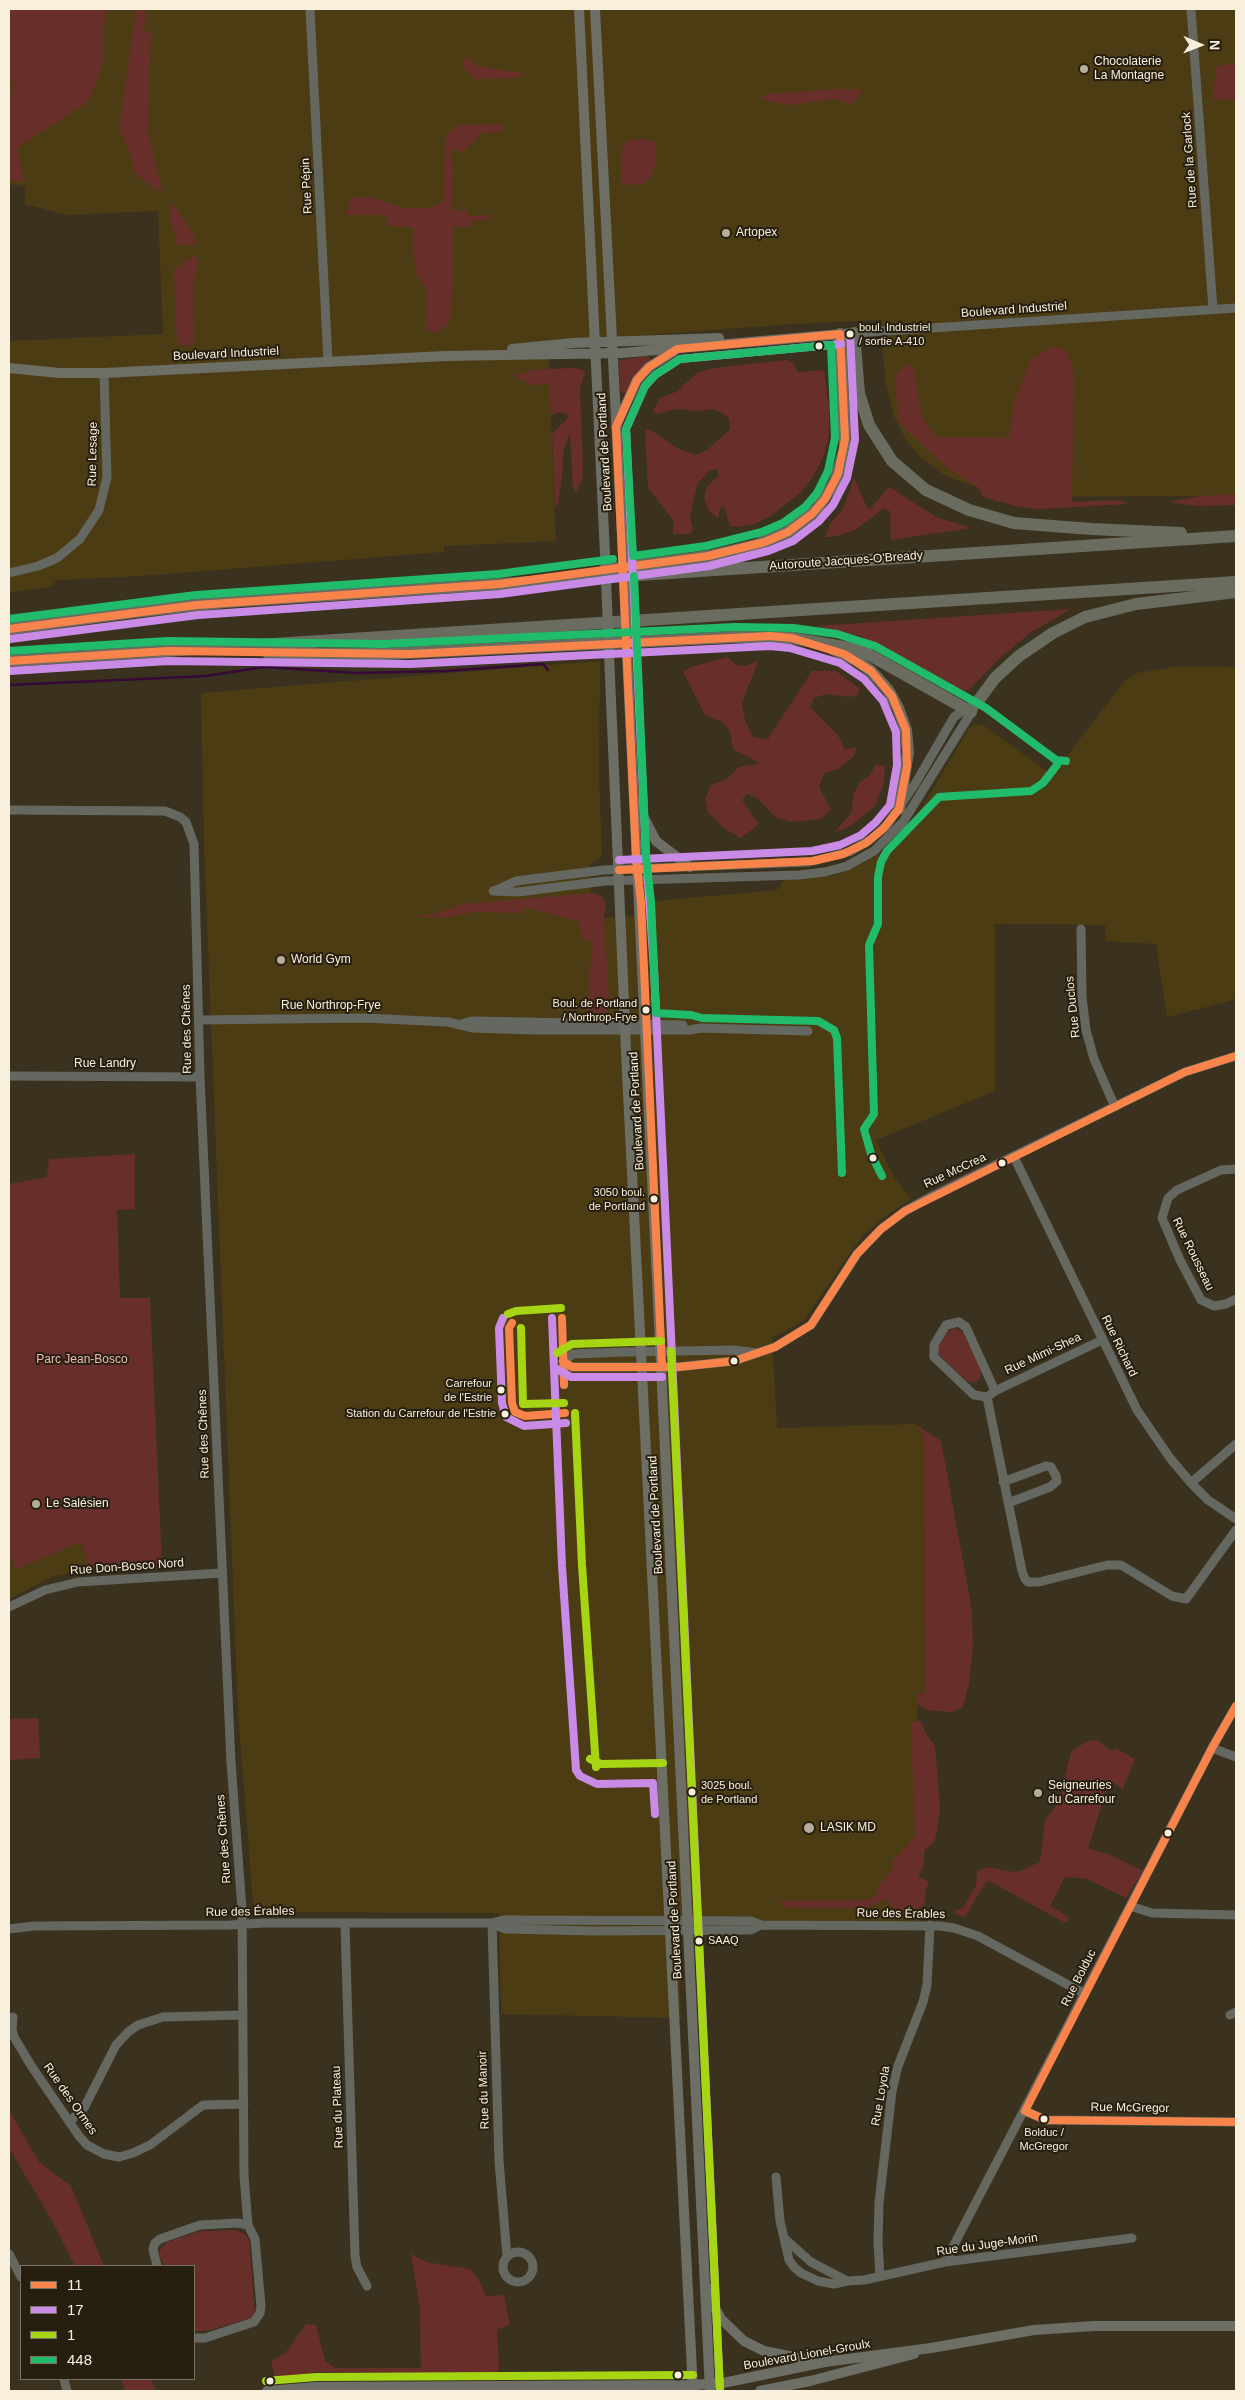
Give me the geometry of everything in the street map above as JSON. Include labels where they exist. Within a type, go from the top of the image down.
[{"type":"highway","points":[[854,332],[860,398],[874,435],[887,455],[902,471],[937,496],[975,513],[1022,524],[1236,536]]},
{"type":"highway","points":[[499,584],[712,556],[769,541],[799,525],[824,499],[835,482],[843,457],[845,429],[840,334]]},
{"type":"highway","name":"Autoroute Jacques-O'Bready","points":[[9,629],[206,604],[1236,536]]},
{"type":"highway","points":[[9,661],[1236,582]]},
{"type":"highway","points":[[978,701],[995,678],[1019,656],[1046,637],[1077,621],[1122,606],[1236,592]]},
{"type":"highway","points":[[168,651],[384,654],[735,636],[792,638],[861,650],[968,711]]},
{"type":"highway","points":[[792,638],[828,648],[856,660],[875,675],[892,696],[904,722],[908,752],[899,809]]},
{"type":"main road","name":"Boulevard de Portland","points":[[579,9],[625,1027],[693,2388]]},
{"type":"main road","name":"Boulevard de Portland","points":[[595,9],[646,1027],[710,2388]]},
{"type":"main road","name":"Boulevard Industriel","points":[[9,368],[104,373],[595,347],[612,342],[793,337],[854,332]]},
{"type":"main road","name":"Boulevard Industriel","points":[[595,347],[612,353],[677,349],[793,337]]},
{"type":"main road","points":[[616,427],[633,387],[640,376],[677,349]]},
{"type":"main road","points":[[634,799],[656,841],[690,867]]},
{"type":"main road","points":[[703,2249],[714,2306],[721,2319],[736,2335],[764,2351],[798,2359],[825,2362]]},
{"type":"main road","name":"Boulevard Lionel-Groulx","points":[[267,2391],[316,2387],[710,2388],[825,2362],[931,2348],[1034,2330],[1127,2325],[1236,2326]]},
{"type":"main road","name":"Boulevard Lionel-Groulx","points":[[760,2391],[898,2360],[931,2348]]},
{"type":"main road","points":[[782,2391],[810,2381]]},
{"type":"street","name":"Rue Pépin","points":[[310,9],[328,362]]},
{"type":"street","name":"Rue de la Garlock","points":[[1191,9],[1213,309]]},
{"type":"street","name":"Boulevard Industriel","points":[[854,332],[1236,308]]},
{"type":"street","name":"Rue Lesage","points":[[9,572],[38,566],[65,552],[87,531],[99,510],[107,477],[104,373]]},
{"type":"street","points":[[968,711],[954,717],[899,809],[883,829],[870,840],[853,850],[832,858],[809,862],[619,870],[516,881],[493,891],[518,892],[619,881],[807,875],[836,870],[862,859],[884,844],[906,818],[968,711],[978,701]]},
{"type":"street","name":"Rue des Chênes","points":[[9,810],[165,811],[180,817],[186,822],[194,844],[200,1078],[230,1753],[243,1924],[244,2176],[248,2225],[256,2239],[261,2306],[258,2318],[248,2324],[205,2338],[195,2338]]},
{"type":"street","name":"Rue Duclos","points":[[1081,929],[1082,997],[1086,1030],[1094,1059],[1115,1107]]},
{"type":"street","name":"Rue Northrop-Frye","points":[[199,1020],[364,1018],[462,1024],[473,1028],[646,1027],[808,1031]]},
{"type":"street","name":"Rue McCrea","points":[[642,1351],[573,1354],[563,1361],[572,1367],[662,1367],[734,1361],[784,1343],[811,1324],[857,1254],[873,1236],[892,1220],[930,1196],[1014,1157],[1185,1072],[1236,1056]]},
{"type":"street","name":"Rue Landry","points":[[9,1076],[200,1078]]},
{"type":"street","name":"Rue Richard","points":[[1014,1157],[1102,1340],[1141,1416],[1170,1458],[1191,1483],[1208,1500],[1236,1519]]},
{"type":"street","name":"Rue Rousseau","points":[[1236,1169],[1221,1170],[1178,1190],[1168,1198],[1162,1218],[1180,1260],[1201,1300],[1214,1306],[1226,1304],[1236,1299]]},
{"type":"street","name":"Rue Mimi-Shea","points":[[995,1390],[966,1327],[960,1322],[946,1325],[934,1344],[934,1357],[974,1395],[987,1397],[995,1390],[1102,1340]]},
{"type":"street","points":[[642,1351],[734,1350],[757,1353]]},
{"type":"street","points":[[987,1397],[1022,1571],[1028,1582],[1039,1582],[1107,1565],[1121,1565],[1172,1596],[1186,1599],[1236,1530]]},
{"type":"street","points":[[1191,1483],[1236,1444]]},
{"type":"street","points":[[1003,1482],[1046,1466],[1051,1467],[1056,1476],[1056,1481],[1050,1487],[1008,1503]]},
{"type":"street","name":"Rue Don-Bosco Nord","points":[[9,1607],[45,1590],[78,1582],[222,1573]]},
{"type":"street","name":"Rue Bolduc","points":[[945,2262],[1212,1748],[1236,1706]]},
{"type":"street","points":[[1212,1748],[1236,1757]]},
{"type":"street","points":[[1130,1906],[1152,1913],[1236,1915]]},
{"type":"street","name":"Rue des Érables","points":[[9,1929],[34,1926],[492,1924],[505,1920],[688,1925],[750,1930],[761,1925],[930,1925],[954,1928],[978,1936],[1085,1994]]},
{"type":"street","name":"Rue du Plateau","points":[[345,1924],[356,2256],[357,2267],[367,2286]]},
{"type":"street","name":"Rue du Manoir","points":[[492,1924],[498,2161],[507,2256]]},
{"type":"street","name":"Rue Loyola","points":[[880,2276],[878,2242],[879,2203],[892,2092],[898,2066],[923,2002],[927,1985],[930,1959],[930,1925]]},
{"type":"street","points":[[69,2122],[84,2108],[116,2045],[128,2032],[138,2025],[163,2017],[243,2015]]},
{"type":"street","name":"Rue des Ormes","points":[[14,2018],[12,2030],[16,2041],[69,2122],[87,2145],[104,2154],[119,2157],[127,2156],[150,2145],[203,2105],[244,2104]]},
{"type":"street","name":"Rue McGregor","points":[[1025,2111],[1046,2120],[1236,2122]]},
{"type":"street","name":"Rue du Juge-Morin","points":[[776,2177],[784,2238],[789,2260],[801,2273],[810,2279],[829,2283],[880,2276],[945,2262],[1132,2238]]},
{"type":"street","points":[[157,2265],[153,2249],[155,2243],[160,2239],[200,2225],[238,2223],[248,2225]]},
{"type":"street","points":[[784,2238],[811,2262],[847,2281]]},
{"type":"street","points":[[9,2254],[20,2275]]},
{"type":"shaded area","points":[[9,9],[1236,9],[1236,494],[1022,497],[966,484],[941,473],[920,457],[906,440],[893,414],[885,381],[881,320],[793,324],[548,342],[556,541],[444,546],[444,552],[140,576],[57,580],[51,587],[9,592],[9,341],[163,334],[158,211],[66,215],[25,204],[25,187],[9,184]]},
{"type":"shaded area","points":[[600,661],[599,778],[602,857],[590,864],[591,896],[603,918],[653,915],[656,901],[777,890],[784,880],[832,876],[858,866],[881,853],[912,824],[969,728],[974,725],[980,724],[986,727],[1052,775],[1125,681],[1137,673],[1180,666],[1236,667],[1236,980],[1234,1000],[1167,1017],[1156,944],[1106,941],[1105,925],[995,924],[995,1091],[876,1140],[894,1177],[911,1199],[884,1217],[862,1236],[804,1320],[772,1338],[777,1428],[915,1424],[924,1438],[925,1694],[917,1694],[920,1925],[677,1926],[681,2018],[501,2014],[499,1913],[259,1912],[253,1903],[238,1712],[204,844],[201,693]]},
{"type":"shaded area","name":"Le Salésien","points":[[9,1384],[16,1386],[91,1569],[54,1576],[9,1599]]},
{"type":"green space","points":[[9,9],[106,9],[104,61],[89,101],[17,148],[24,183],[9,180],[9,104],[13,84],[9,72]]},
{"type":"green space","points":[[136,9],[146,9],[144,31],[151,31],[148,133],[162,190],[159,192],[135,173],[128,148],[119,129]]},
{"type":"green space","points":[[466,55],[477,66],[528,74],[513,78],[475,79],[463,67]]},
{"type":"green space","points":[[1236,63],[1236,99],[1213,100],[1216,66]]},
{"type":"green space","points":[[838,89],[863,90],[857,100],[849,104],[833,99],[791,105],[763,100],[762,97],[768,94]]},
{"type":"green space","points":[[502,124],[501,132],[482,133],[462,152],[452,149],[450,154],[453,163],[452,211],[468,210],[468,216],[494,215],[490,219],[471,221],[471,226],[453,227],[451,317],[446,325],[437,333],[427,330],[425,327],[427,290],[415,273],[413,229],[410,227],[387,226],[387,215],[345,215],[349,209],[350,198],[368,197],[405,208],[420,209],[439,205],[443,201],[446,138],[450,131],[458,125]]},
{"type":"green space","points":[[648,139],[656,143],[656,159],[652,176],[643,184],[631,185],[622,182],[621,151],[628,140]]},
{"type":"green space","points":[[172,203],[194,234],[195,245],[177,245],[169,212]]},
{"type":"green space","points":[[194,255],[199,262],[193,286],[194,345],[182,346],[177,341],[174,273],[176,268]]},
{"type":"green space","points":[[1053,346],[1067,353],[1074,373],[1072,502],[1120,500],[1127,504],[1038,509],[1015,506],[983,497],[979,488],[951,471],[899,423],[895,386],[897,373],[909,364],[914,367],[921,414],[933,435],[942,437],[1009,438],[1014,403],[1030,360]]},
{"type":"green space","points":[[648,356],[651,360],[626,393],[622,393],[620,390],[619,360]]},
{"type":"green space","points":[[787,360],[793,363],[798,372],[824,370],[829,409],[829,434],[824,455],[813,477],[801,492],[772,515],[755,524],[738,527],[730,526],[724,506],[720,508],[718,518],[709,511],[704,498],[707,486],[719,476],[717,469],[709,471],[698,483],[693,501],[690,518],[693,530],[690,534],[673,534],[674,521],[648,488],[645,430],[649,429],[679,449],[695,455],[707,450],[730,429],[729,419],[723,413],[712,409],[700,411],[676,409],[657,414],[653,411],[660,398],[676,392],[697,373],[713,368]]},
{"type":"green space","points":[[581,369],[585,372],[580,389],[582,480],[576,492],[573,488],[570,433],[563,452],[563,469],[558,505],[555,506],[552,434],[568,418],[566,414],[560,412],[551,415],[549,384],[530,385],[512,374],[528,373],[531,370]]},
{"type":"green space","points":[[854,478],[866,505],[870,509],[889,487],[936,517],[971,528],[891,540],[890,511],[883,509],[855,530],[833,537],[825,537],[830,524],[843,509]]},
{"type":"green space","points":[[1236,494],[1236,505],[1198,506],[1170,502],[1200,496]]},
{"type":"green space","points":[[1071,609],[1030,633],[999,659],[969,690],[963,691],[860,636],[817,626]]},
{"type":"green space","points":[[728,657],[736,665],[745,666],[758,661],[742,703],[745,720],[753,737],[768,739],[812,671],[836,671],[859,688],[858,695],[849,697],[826,694],[814,698],[810,707],[838,735],[845,750],[857,747],[854,756],[838,769],[824,773],[819,787],[831,810],[820,819],[793,822],[776,818],[757,798],[747,794],[742,800],[759,824],[741,838],[725,829],[708,812],[705,799],[711,785],[727,779],[739,767],[760,763],[733,749],[730,731],[722,722],[705,715],[683,672],[691,667]]},
{"type":"green space","points":[[876,764],[885,766],[884,783],[875,806],[849,827],[835,832],[852,812],[853,795],[859,783],[870,775]]},
{"type":"green space","points":[[594,893],[604,898],[606,908],[604,917],[609,997],[606,1012],[600,1014],[590,1013],[584,1006],[588,1005],[592,941],[585,941],[579,929],[580,922],[525,907],[522,913],[473,912],[450,917],[411,917],[437,913],[464,904]]},
{"type":"green space","name":"Parc Jean-Bosco","points":[[135,1154],[135,1209],[117,1210],[120,1298],[150,1298],[162,1567],[91,1569],[80,1542],[16,1569],[9,1551],[9,1388],[13,1386],[9,1387],[9,1184],[47,1177],[49,1159]]},
{"type":"green space","points":[[955,1328],[963,1332],[981,1370],[980,1378],[975,1382],[968,1382],[939,1355],[938,1348],[948,1331]]},
{"type":"green space","points":[[915,1424],[941,1441],[972,1611],[973,1647],[969,1683],[963,1707],[952,1712],[927,1710],[917,1704],[917,1694],[925,1693],[924,1438]]},
{"type":"green space","points":[[38,1718],[40,1758],[9,1760],[9,1719]]},
{"type":"green space","points":[[919,1721],[935,1746],[940,1808],[934,1842],[924,1851],[924,1865],[917,1877],[926,1880],[929,1884],[925,1891],[925,1903],[922,1907],[910,1910],[893,1910],[888,1899],[865,1908],[791,1908],[782,1906],[780,1903],[783,1901],[867,1900],[878,1894],[877,1888],[893,1867],[892,1862],[915,1836],[911,1725],[913,1722]]},
{"type":"green space","points":[[1098,1740],[1110,1751],[1116,1748],[1135,1759],[1123,1789],[1114,1783],[1105,1787],[1104,1798],[1088,1848],[1108,1854],[1143,1871],[1126,1898],[1087,1879],[1068,1877],[1064,1879],[1050,1906],[1069,1917],[1066,1923],[989,1881],[986,1882],[965,1917],[955,1914],[955,1911],[964,1907],[976,1885],[977,1871],[988,1867],[1013,1872],[1020,1871],[1040,1862],[1045,1820],[1059,1802],[1071,1752],[1087,1741]]},
{"type":"green space","points":[[9,2110],[39,2162],[71,2186],[104,2265],[74,2265],[51,2219],[9,2148]]},
{"type":"green space","points":[[236,2230],[245,2234],[249,2240],[255,2313],[251,2318],[206,2331],[195,2331],[195,2265],[164,2265],[159,2253],[167,2242],[201,2231]]},
{"type":"green space","points":[[411,2254],[426,2262],[470,2269],[478,2279],[486,2296],[504,2295],[510,2324],[497,2330],[499,2370],[494,2374],[315,2372],[291,2378],[275,2377],[271,2362],[286,2352],[306,2324],[316,2325],[325,2361],[336,2368],[421,2368],[420,2310]]},
{"type":"green space","points":[[121,2380],[151,2380],[156,2391],[125,2391]]},
{"type":"waterway","points":[[9,685],[206,676],[264,667],[357,673],[446,671],[543,664],[548,670]]},
{"type":"transit line","name":"11","points":[[9,629],[197,605],[499,584],[708,556],[765,542],[788,532],[812,514],[825,499],[838,474],[845,439],[840,334]]},
{"type":"transit line","name":"11","points":[[662,1367],[641,902],[636,857],[616,427],[637,380],[649,367],[677,349],[840,334]]},
{"type":"transit line","name":"17","points":[[10,639],[198,615],[500,594],[709,566],[768,551],[793,541],[819,521],[833,505],[847,478],[855,440],[850,334]]},
{"type":"transit line","name":"17","points":[[720,2391],[654,969],[646,856],[626,429],[645,386],[655,375],[680,359],[841,344]]},
{"type":"transit line","name":"448","points":[[831,345],[835,438],[828,471],[817,493],[805,507],[783,523],[762,532],[706,546],[633,556],[626,429],[645,386],[655,375],[680,359],[831,345]]},
{"type":"transit line","name":"448","points":[[9,619],[196,595],[498,574],[613,559]]},
{"type":"transit line","name":"448","points":[[634,576],[646,856],[651,902],[656,1013],[691,1015],[702,1018],[818,1021],[834,1030],[837,1038],[842,1173]]},
{"type":"transit line","name":"448","points":[[9,651],[167,641],[384,644],[735,627],[793,628],[837,634],[875,646],[986,708],[1056,760],[1066,761]]},
{"type":"transit line","name":"11","points":[[9,661],[168,651],[410,654],[770,636],[792,638],[844,654],[871,671],[892,696],[906,730],[907,766],[899,809],[883,829],[866,843],[843,854],[813,861],[619,870]]},
{"type":"transit line","name":"17","points":[[10,671],[168,661],[410,664],[770,646],[790,648],[840,663],[864,679],[883,701],[896,732],[897,765],[890,805],[876,822],[861,835],[840,845],[812,851],[619,860]]},
{"type":"transit line","name":"448","points":[[882,1176],[871,1154],[864,1129],[874,1114],[869,945],[878,924],[878,877],[881,862],[887,851],[939,797],[1031,791],[1043,783],[1057,765]]},
{"type":"transit line","name":"11","points":[[563,1361],[572,1367],[678,1367],[734,1361],[775,1347],[811,1325],[857,1254],[881,1229],[905,1211],[1185,1072],[1236,1056]]},
{"type":"transit line","name":"1","points":[[508,1314],[516,1311],[561,1308]]},
{"type":"transit line","name":"17","points":[[503,1318],[499,1328],[502,1403],[506,1417],[524,1426],[566,1423]]},
{"type":"transit line","name":"17","points":[[552,1318],[562,1566],[576,1770],[580,1776],[597,1784],[653,1783],[655,1814]]},
{"type":"transit line","name":"11","points":[[562,1318],[564,1385]]},
{"type":"transit line","name":"11","points":[[512,1323],[509,1328],[512,1403],[515,1412],[525,1416],[565,1413]]},
{"type":"transit line","name":"1","points":[[521,1328],[523,1404],[564,1403]]},
{"type":"transit line","name":"1","points":[[557,1353],[572,1344],[661,1341]]},
{"type":"transit line","name":"1","points":[[671,1351],[720,2391]]},
{"type":"transit line","name":"17","points":[[557,1369],[571,1377],[662,1377]]},
{"type":"transit line","name":"1","points":[[575,1413],[582,1565],[596,1767]]},
{"type":"transit line","name":"11","points":[[1025,2111],[1212,1748],[1236,1706]]},
{"type":"transit line","name":"1","points":[[590,1759],[601,1764],[663,1763]]},
{"type":"transit line","name":"11","points":[[1025,2111],[1046,2120],[1236,2122]]},
{"type":"transit line","name":"1","points":[[266,2381],[316,2377],[693,2375]]},
{"type":"place","name":"Chocolaterie La Montagne","points":[[1084,69]]},
{"type":"place","name":"Artopex","points":[[726,233]]},
{"type":"place","name":"boul. Industriel / sortie A-410","points":[[850,334]]},
{"type":"place","name":"World Gym","points":[[281,960]]},
{"type":"place","name":"Boul. de Portland / Northrop-Frye","points":[[646,1010]]},
{"type":"place","name":"3050 boul. de Portland","points":[[654,1199]]},
{"type":"place","name":"Carrefour de l'Estrie","points":[[501,1390]]},
{"type":"place","name":"Station du Carrefour de l'Estrie","points":[[505,1414]]},
{"type":"place","name":"Le Salésien","points":[[36,1504]]},
{"type":"place","name":"3025 boul. de Portland","points":[[692,1792]]},
{"type":"place","name":"Seigneuries du Carrefour","points":[[1038,1793]]},
{"type":"place","name":"LASIK MD","points":[[809,1828]]},
{"type":"place","name":"SAAQ","points":[[699,1941]]},
{"type":"place","name":"Bolduc / McGregor","points":[[1044,2119]]}]
